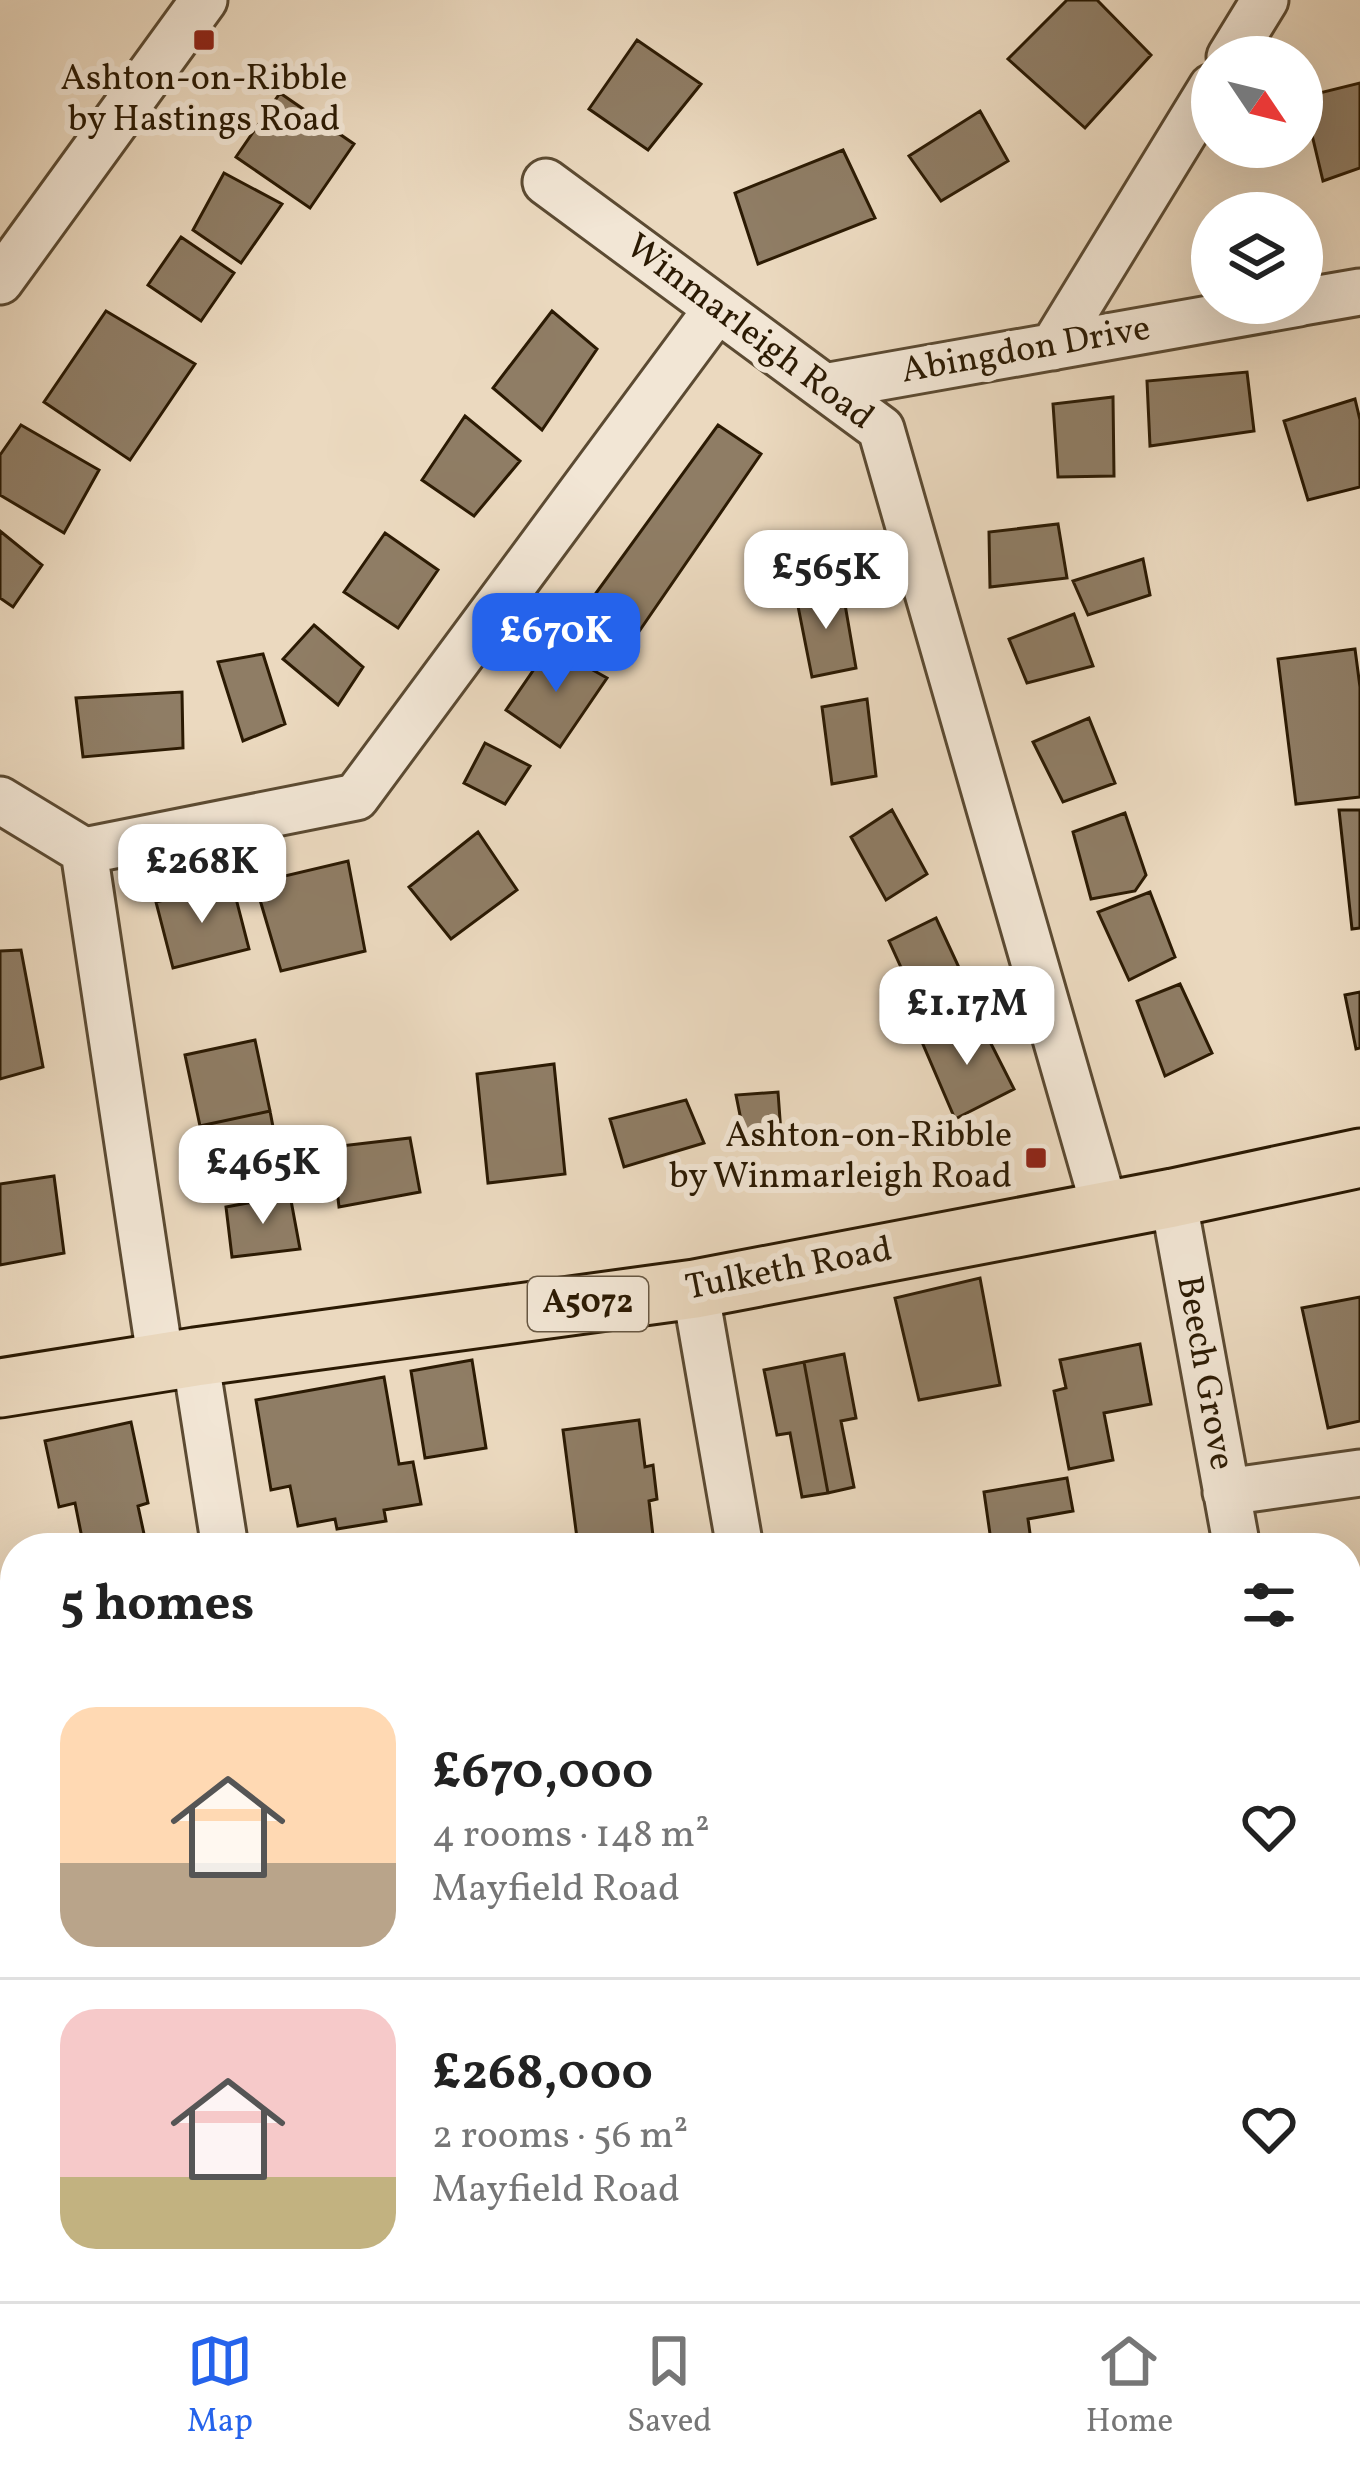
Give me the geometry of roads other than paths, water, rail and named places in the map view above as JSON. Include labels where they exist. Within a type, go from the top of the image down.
[{"type":"main road","name":"Tulketh Road","points":[[0,1388],[695,1289],[1360,1158]]},
{"type":"street","points":[[0,281],[204,0]]},
{"type":"street","points":[[1243,36],[1265,0]]},
{"type":"street","points":[[1053,346],[1191,121]]},
{"type":"street","name":"Winmarleigh Road","points":[[545,182],[881,429],[1105,1209]]},
{"type":"street","name":"Abingdon Drive","points":[[1323,299],[1360,292]]},
{"type":"street","points":[[0,800],[84,850],[356,797],[717,309]]},
{"type":"street","name":"Abingdon Drive","points":[[824,387],[1191,322]]},
{"type":"street","points":[[84,850],[178,1360],[221,1533]]},
{"type":"street","name":"Beech Grove","points":[[1173,1198],[1234,1533]]},
{"type":"street","points":[[695,1289],[737,1533]]},
{"type":"street","points":[[1226,1492],[1360,1473]]},
{"type":"place","name":"Ashton-on-Ribble by Hastings Road","points":[[204,40]]},
{"type":"place","name":"Ashton-on-Ribble by Winmarleigh Road","points":[[1036,1158]]}]
